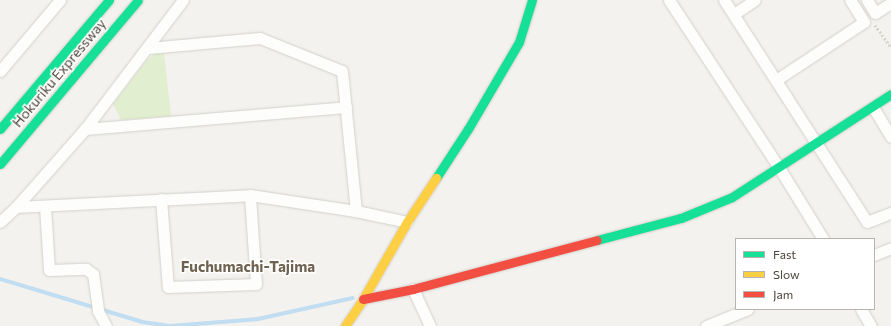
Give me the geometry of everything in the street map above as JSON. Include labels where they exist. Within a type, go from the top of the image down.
[{"type":"main road","name":"Hokuriku Expressway","points":[[0,129],[109,0]]},
{"type":"main road","name":"Hokuriku Expressway","points":[[0,164],[138,0]]},
{"type":"main road","points":[[345,326],[363,299],[407,222],[468,129],[519,42],[532,0]]},
{"type":"main road","points":[[363,299],[413,289],[681,218],[732,197],[891,94]]},
{"type":"street","points":[[0,71],[60,0]]},
{"type":"street","points":[[0,222],[16,207],[85,129],[183,0]]},
{"type":"street","points":[[669,0],[778,166],[821,238]]},
{"type":"street","points":[[724,0],[817,142],[867,222],[891,213]]},
{"type":"street","points":[[734,14],[755,0]]},
{"type":"street","points":[[776,80],[864,22],[850,0]]},
{"type":"street","points":[[867,0],[875,13],[891,3]]},
{"type":"street","points":[[148,48],[260,38],[342,71],[356,211]]},
{"type":"street","points":[[85,129],[346,107]]},
{"type":"street","points":[[873,107],[891,137]]},
{"type":"street","points":[[16,207],[250,195],[356,211],[407,222]]},
{"type":"street","points":[[161,199],[168,287],[256,284],[250,195]]},
{"type":"street","points":[[45,206],[50,270],[86,269],[93,274],[98,311],[106,326]]},
{"type":"street","points":[[875,255],[891,248]]},
{"type":"street","points":[[413,289],[430,326]]},
{"type":"street","points":[[706,326],[746,310]]},
{"type":"street","points":[[862,310],[871,326]]},
{"type":"green space","points":[[156,53],[164,53],[171,116],[121,120],[113,104],[147,60]]},
{"type":"waterway","points":[[0,279],[142,322],[170,326],[258,319],[353,298]]},
{"type":"traffic: fast","points":[[0,129],[109,0]]},
{"type":"traffic: fast","points":[[0,164],[138,0]]},
{"type":"traffic: fast","points":[[436,178],[468,129],[519,42],[532,0]]},
{"type":"traffic: fast","points":[[597,240],[681,218],[732,197],[891,94]]},
{"type":"traffic: slow","points":[[345,326],[363,299],[407,222],[436,178]]},
{"type":"traffic: jam","points":[[363,299],[413,289],[597,240]]},
{"type":"district","name":"Fuchumachi-Tajima","points":[[248,267]]}]
